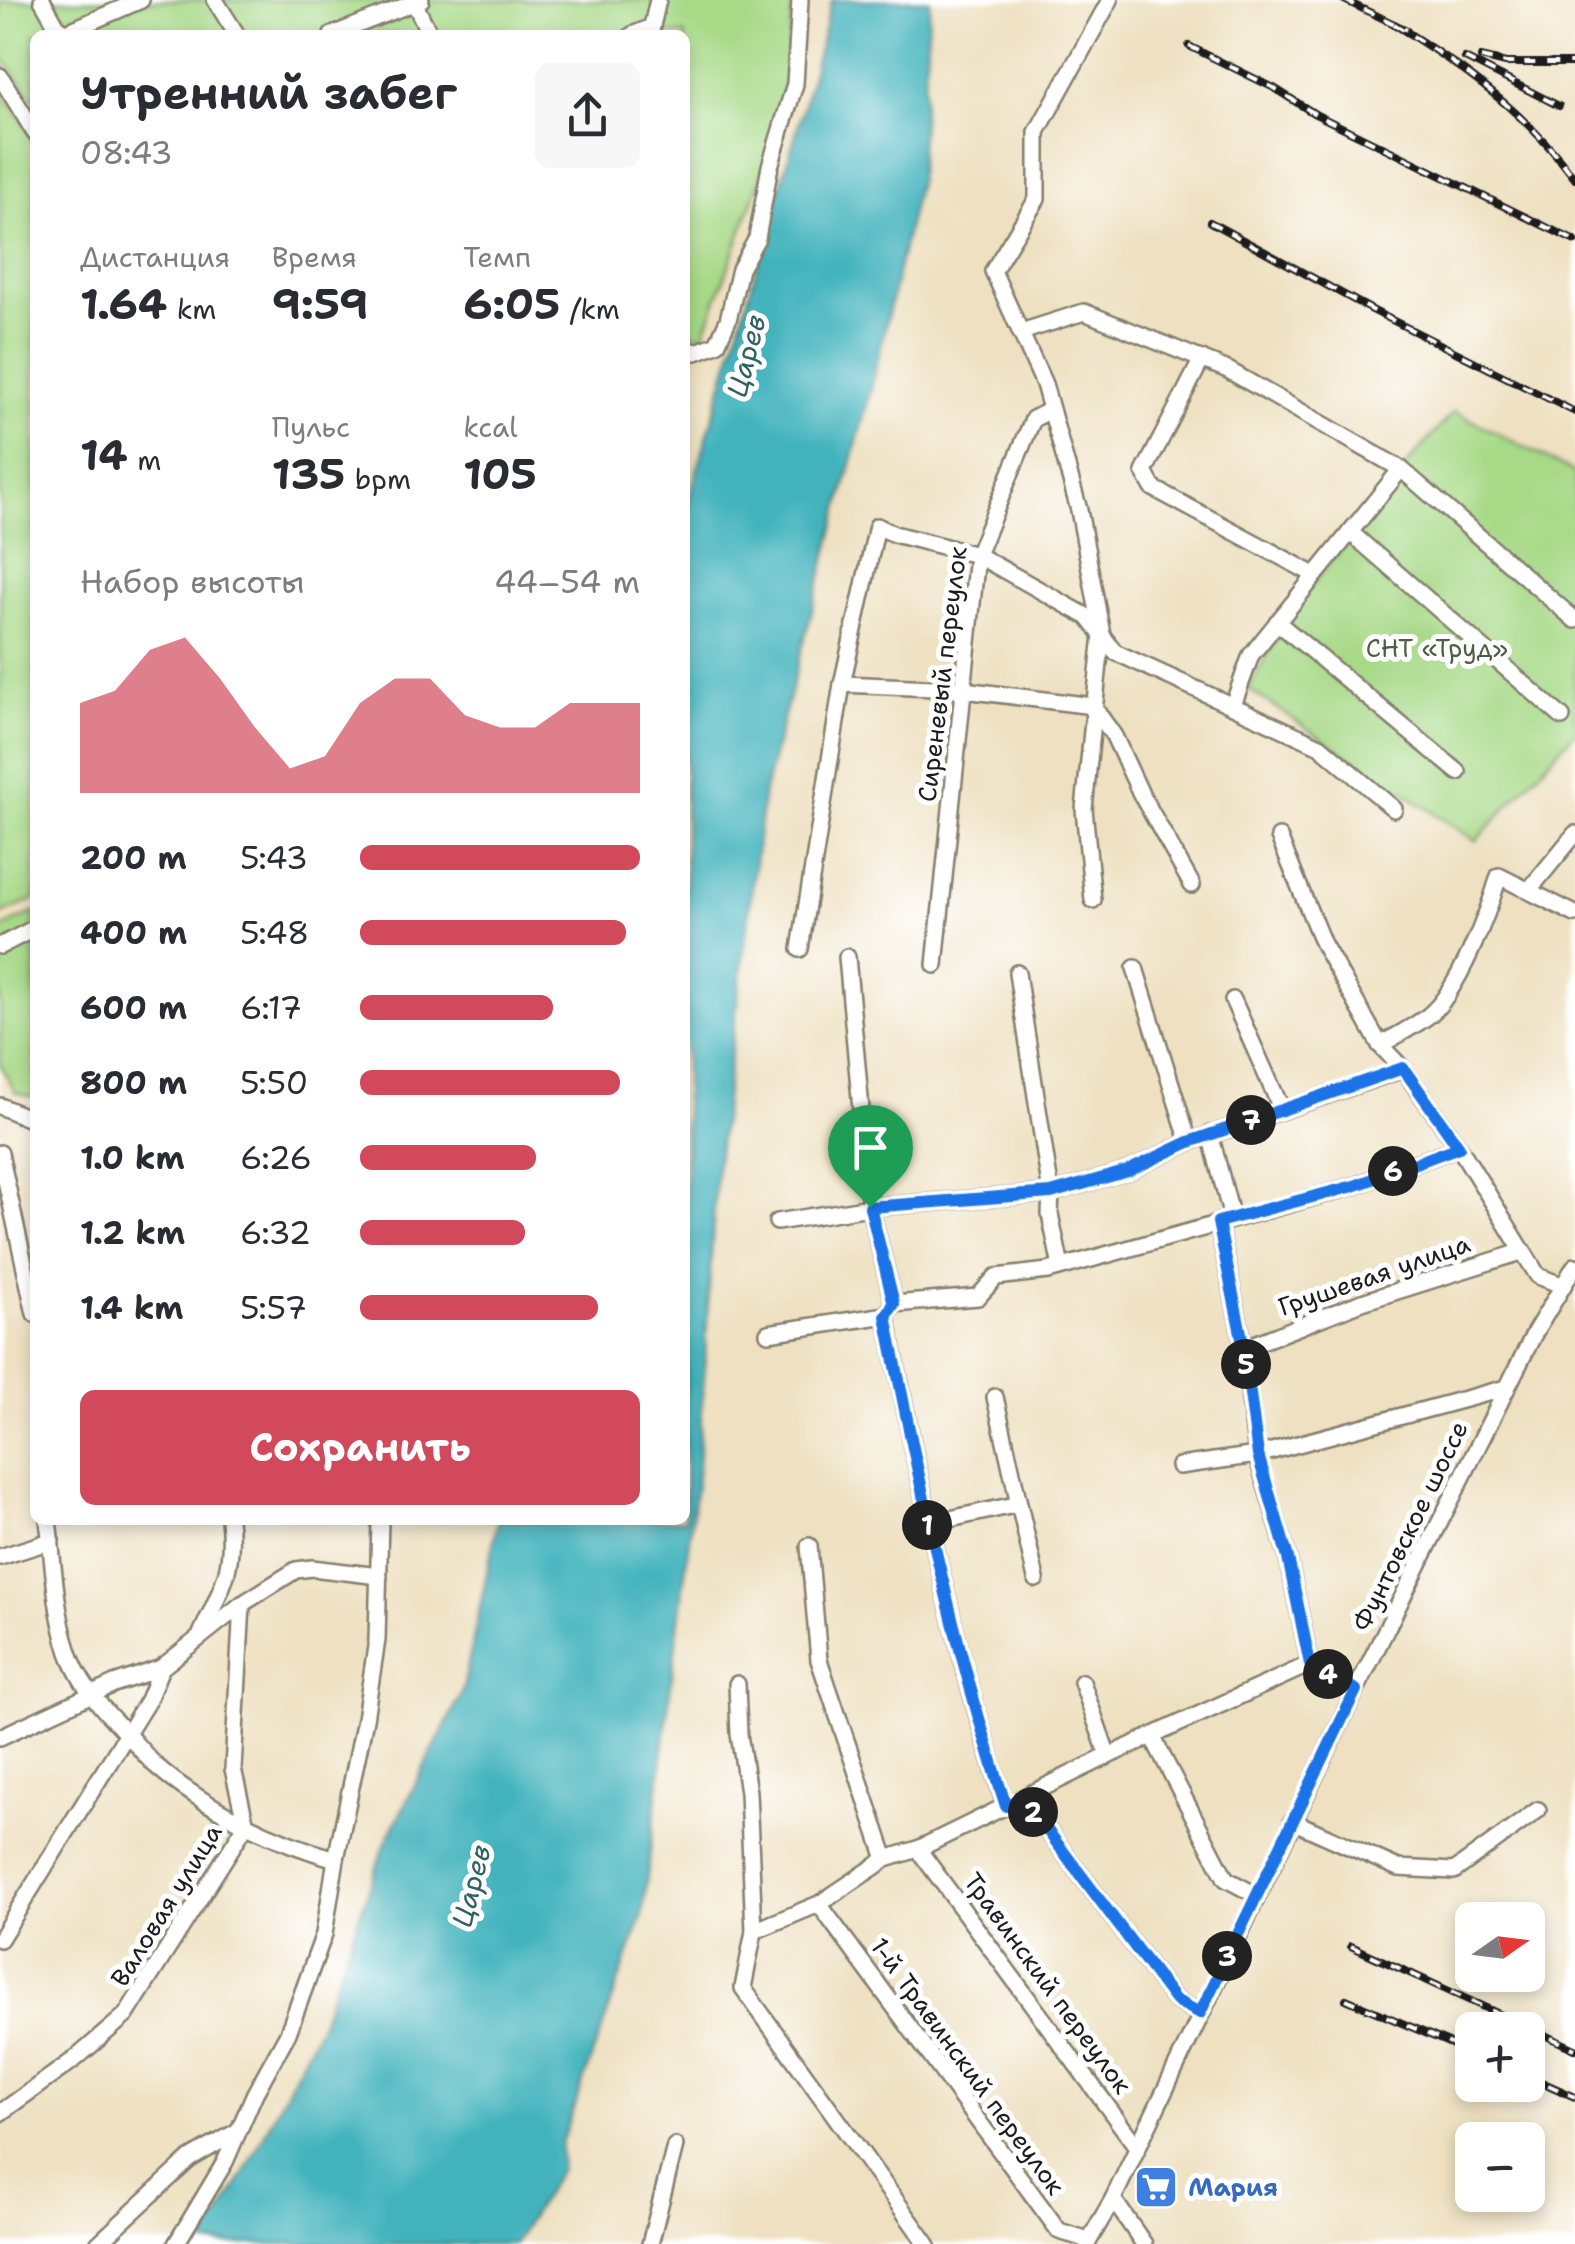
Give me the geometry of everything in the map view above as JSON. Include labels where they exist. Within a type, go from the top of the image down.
[{"type":"street","points":[[42,0],[62,30]]},
{"type":"street","points":[[72,30],[141,0]]},
{"type":"street","points":[[215,0],[234,30]]},
{"type":"street","points":[[651,30],[658,0]]},
{"type":"street","points":[[690,350],[717,344],[728,320],[740,269],[757,238],[770,166],[795,84],[800,0]]},
{"type":"street","points":[[1092,900],[1084,809],[1102,634],[1078,510],[1044,384],[993,271],[1037,199],[1036,132],[1110,0]]},
{"type":"street","points":[[344,30],[416,1],[428,30]]},
{"type":"street","points":[[0,76],[30,125]]},
{"type":"street","points":[[1020,332],[1084,312],[1228,370],[1402,468],[1575,620]]},
{"type":"street","points":[[1202,359],[1144,472],[1153,488],[1313,574]]},
{"type":"street","name":"Сиреневый переулок","points":[[935,965],[977,555],[1034,420],[1051,410]]},
{"type":"street","points":[[1233,705],[1251,654],[1402,468]]},
{"type":"street","points":[[800,949],[842,684],[877,526],[977,555],[1088,617],[1115,652],[1320,746],[1394,809]]},
{"type":"street","points":[[1350,532],[1562,717]]},
{"type":"street","points":[[1278,622],[1458,772]]},
{"type":"street","points":[[842,684],[961,690],[1092,706],[1114,736],[1192,885]]},
{"type":"street","points":[[1529,890],[1575,834]]},
{"type":"street","points":[[1279,837],[1323,944],[1380,1045],[1403,1068],[1459,1147],[1538,1276],[1561,1284]]},
{"type":"street","points":[[1380,1045],[1431,1014],[1458,976],[1490,909],[1498,876],[1575,914]]},
{"type":"street","points":[[0,946],[30,931]]},
{"type":"street","points":[[847,958],[870,1207],[927,1524],[977,1717],[1006,1806]]},
{"type":"street","points":[[1135,968],[1189,1142]]},
{"type":"street","points":[[1017,973],[1051,1193],[1050,1214],[1061,1267]]},
{"type":"street","points":[[1233,1000],[1282,1110]]},
{"type":"street","points":[[776,1222],[870,1207],[1051,1193],[1128,1171],[1210,1134],[1403,1068]]},
{"type":"street","points":[[0,1106],[30,1119]]},
{"type":"street","points":[[1210,1134],[1258,1455],[1288,1558],[1310,1664],[1356,1690]]},
{"type":"street","points":[[768,1333],[978,1297],[996,1277],[1061,1267],[1354,1186],[1459,1147]]},
{"type":"street","points":[[0,1153],[30,1291]]},
{"type":"street","name":"Грушевая улица","points":[[1244,1348],[1362,1302],[1521,1252]]},
{"type":"street","name":"Фунтовское шоссе","points":[[1088,2242],[1113,2199],[1292,1821],[1506,1388],[1561,1284],[1575,1266]]},
{"type":"street","points":[[1179,1466],[1258,1455],[1506,1388]]},
{"type":"street","points":[[995,1397],[1036,1580]]},
{"type":"street","points":[[927,1524],[1019,1504]]},
{"type":"street","points":[[49,1525],[71,1658],[90,1695],[154,1764],[180,1784],[246,1825],[302,1850],[336,1859]]},
{"type":"street","points":[[200,1638],[230,1571],[229,1525]]},
{"type":"street","points":[[176,2244],[225,2162],[254,2093],[288,2033],[324,1934],[377,1640],[380,1525]]},
{"type":"street","points":[[0,1557],[51,1541]]},
{"type":"street","points":[[808,1546],[819,1660],[886,1859]]},
{"type":"street","points":[[0,1736],[161,1668],[242,1604],[296,1570],[312,1568],[379,1576]]},
{"type":"street","name":"Валовая улица","points":[[0,2113],[75,2059],[126,2015],[246,1825],[233,1768],[242,1604]]},
{"type":"street","points":[[754,1931],[819,1904],[886,1859],[918,1849],[1108,1756],[1310,1664]]},
{"type":"street","points":[[0,1939],[128,1734],[161,1668]]},
{"type":"street","points":[[1082,1682],[1108,1756]]},
{"type":"street","points":[[738,1684],[754,1931],[743,1988],[927,2244]]},
{"type":"street","points":[[1153,1738],[1226,1879],[1256,1896]]},
{"type":"street","points":[[1023,1798],[1175,2000],[1200,2013]]},
{"type":"street","points":[[1292,1821],[1398,1868],[1454,1871],[1538,1810]]},
{"type":"street","name":"Травинский переулок","points":[[918,1849],[1137,2147]]},
{"type":"street","name":"1-й Травинский переулок","points":[[819,1904],[1058,2232],[1088,2242]]},
{"type":"street","points":[[98,2244],[190,2159],[238,2131]]},
{"type":"street","points":[[650,2244],[676,2146]]},
{"type":"street","points":[[1113,2199],[1144,2244]]},
{"type":"green space","points":[[0,0],[793,0],[781,123],[703,337],[690,331],[690,30],[30,30],[30,95],[0,54]]},
{"type":"green space","points":[[0,90],[30,134],[30,901],[0,915]]},
{"type":"green space","name":"СНТ «Труд»","points":[[1454,411],[1575,473],[1575,732],[1476,841],[1248,689],[1283,622]]},
{"type":"green space","points":[[30,914],[30,1096],[15,1092],[0,1064],[0,929]]},
{"type":"water","name":"Царев","points":[[832,0],[930,0],[918,182],[870,393],[764,791],[717,1162],[698,1468],[642,1917],[561,2143],[560,2169],[514,2244],[203,2244],[244,2174],[321,2022],[386,1842],[462,1693],[497,1525],[690,1525],[690,495]]},
{"type":"railway","points":[[1344,0],[1407,30]]},
{"type":"railway","points":[[1394,24],[1445,57],[1515,112],[1575,179]]},
{"type":"railway","points":[[1189,46],[1274,88],[1315,114],[1575,241]]},
{"type":"railway","points":[[1481,57],[1506,63],[1575,63]]},
{"type":"railway","points":[[1465,58],[1559,106]]},
{"type":"railway","points":[[1210,222],[1374,311],[1575,412]]},
{"type":"railway","points":[[1351,1946],[1575,2049]]},
{"type":"railway","points":[[1346,1999],[1455,2046]]},
{"type":"railway","points":[[1545,2084],[1575,2097]]},
{"type":"place","name":"Мария","points":[[1156,2187]]},
{"type":"route","points":[[1403,1068],[1459,1147],[1354,1186],[1218,1222],[1244,1348],[1258,1455],[1288,1558],[1310,1664],[1356,1690],[1200,2013],[1175,2000],[1023,1798],[1006,1806],[977,1717],[927,1524],[886,1316],[894,1304],[870,1207],[1051,1193],[1128,1171],[1189,1142],[1403,1068]]}]
